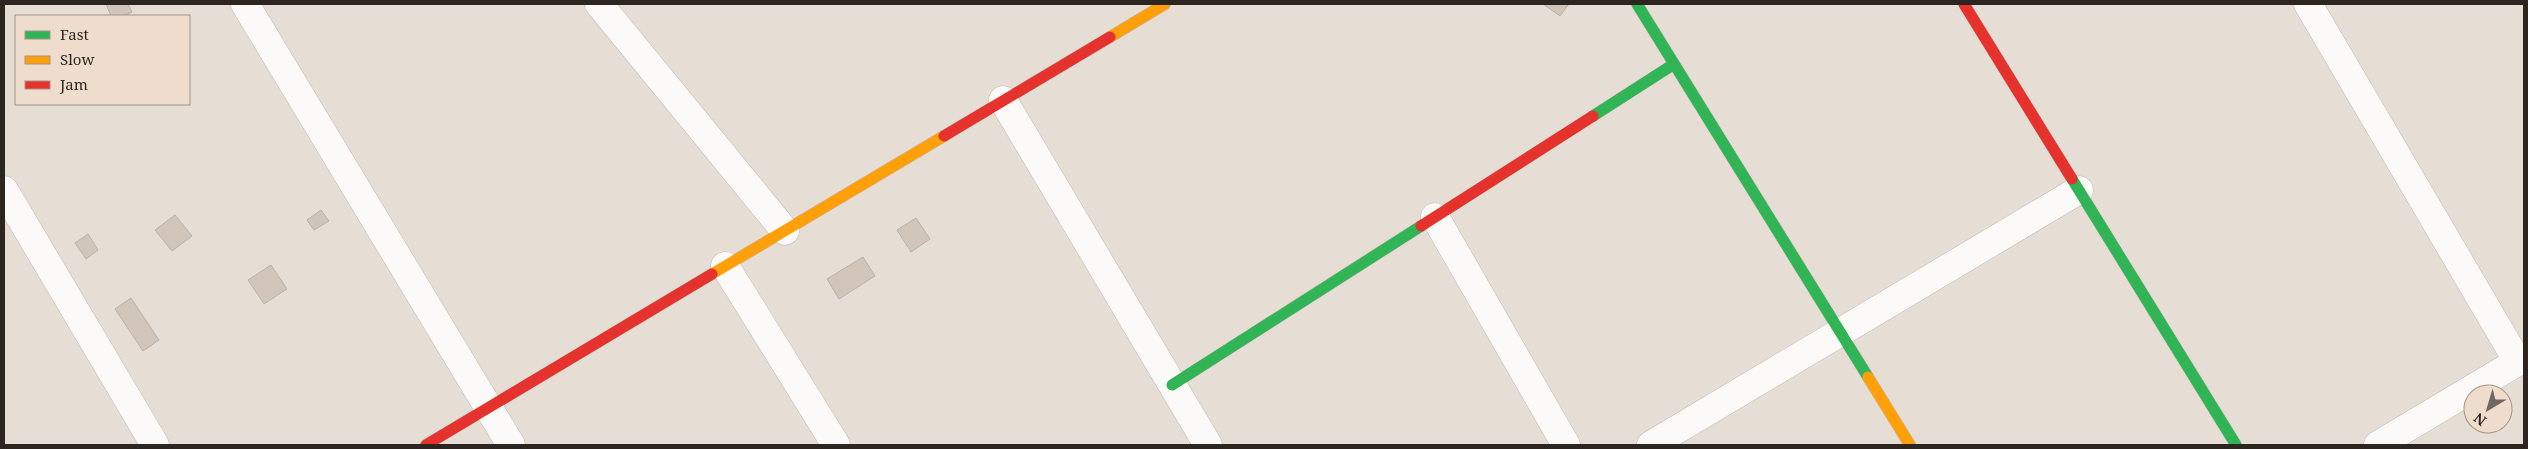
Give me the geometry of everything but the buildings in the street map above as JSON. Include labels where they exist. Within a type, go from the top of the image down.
[{"type":"street","points":[[245,4],[511,445]]},
{"type":"street","points":[[599,4],[785,231]]},
{"type":"street","points":[[426,445],[1165,4]]},
{"type":"street","points":[[1637,4],[1910,445]]},
{"type":"street","points":[[1964,4],[2236,445]]},
{"type":"street","points":[[2308,4],[2521,360],[2378,445]]},
{"type":"street","points":[[1172,385],[1674,64]]},
{"type":"street","points":[[1003,100],[1208,445]]},
{"type":"street","points":[[4,190],[155,445]]},
{"type":"street","points":[[1651,445],[2079,190]]},
{"type":"street","points":[[1435,217],[1566,445]]},
{"type":"street","points":[[725,266],[836,445]]},
{"type":"traffic: fast","points":[[1637,4],[1868,377]]},
{"type":"traffic: fast","points":[[1593,116],[1674,64]]},
{"type":"traffic: fast","points":[[2072,179],[2236,445]]},
{"type":"traffic: fast","points":[[1172,385],[1421,226]]},
{"type":"traffic: slow","points":[[1110,37],[1165,4]]},
{"type":"traffic: slow","points":[[712,274],[944,136]]},
{"type":"traffic: slow","points":[[1868,377],[1910,445]]},
{"type":"traffic: jam","points":[[1964,4],[2072,179]]},
{"type":"traffic: jam","points":[[944,136],[1110,37]]},
{"type":"traffic: jam","points":[[1421,226],[1593,116]]},
{"type":"traffic: jam","points":[[426,445],[712,274]]}]
